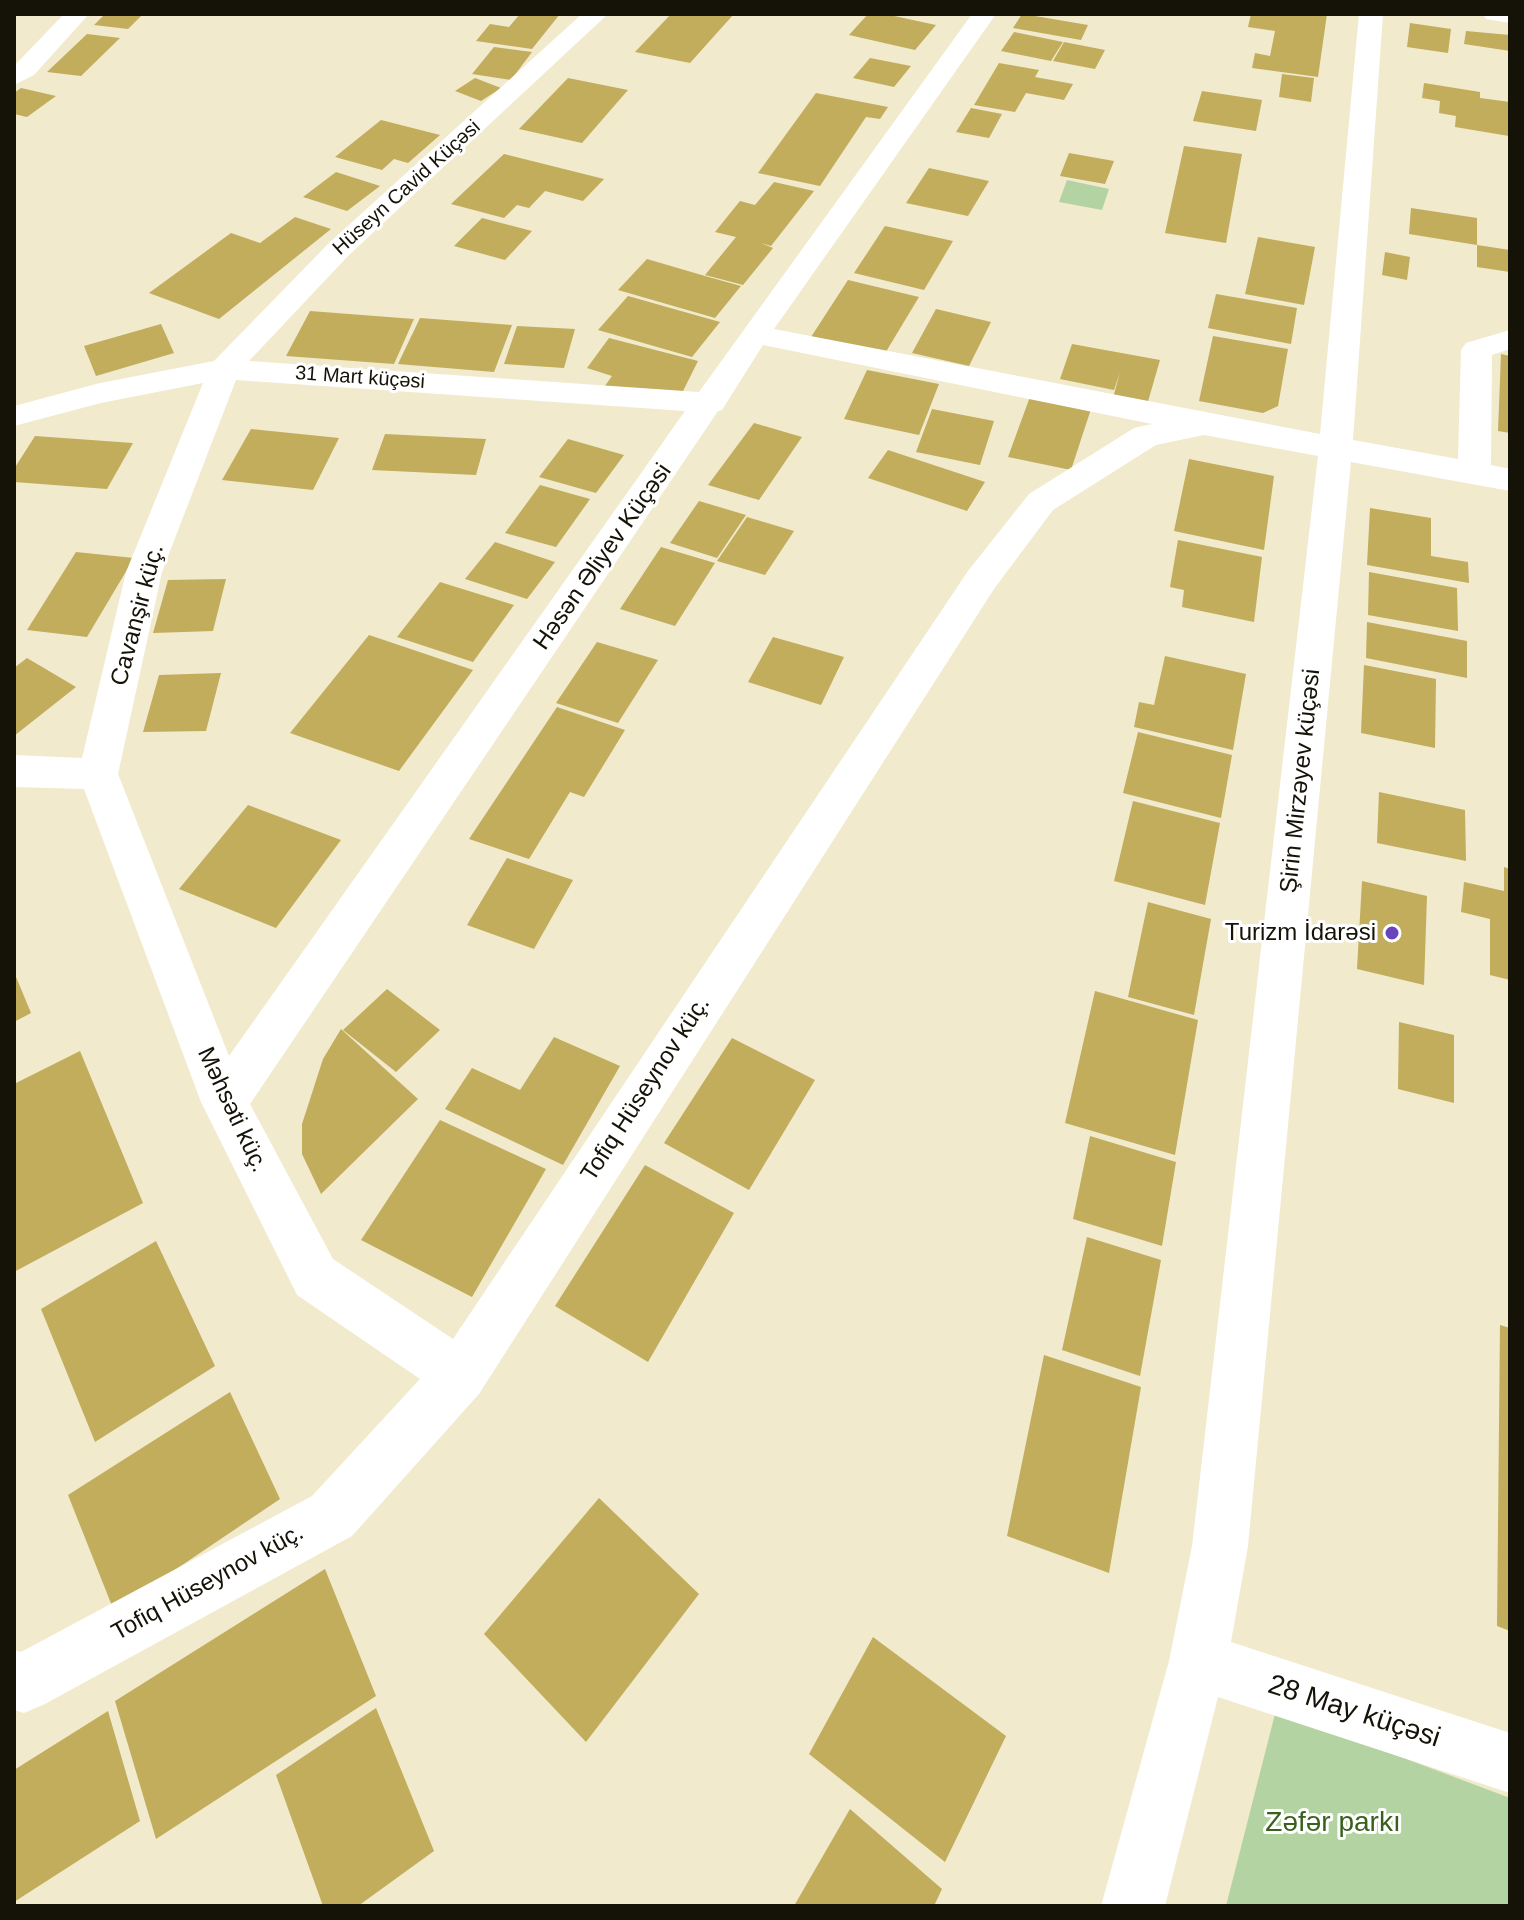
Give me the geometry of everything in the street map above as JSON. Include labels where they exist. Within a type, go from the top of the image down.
[{"type":"street","points":[[14,77],[25,70],[77,14]]},
{"type":"street","name":"Hüseyn Cavid Küçəsi","points":[[224,369],[339,249],[596,14]]},
{"type":"street","name":"Həsən Əliyev Küçəsi","points":[[224,1102],[711,403],[755,334],[984,14]]},
{"type":"street","name":"Şirin Mirzəyev küçəsi","points":[[1198,1661],[1220,1546],[1336,445],[1371,14]]},
{"type":"street","points":[[1495,14],[1510,16]]},
{"type":"street","points":[[755,334],[1204,424],[1336,445],[1510,480]]},
{"type":"street","points":[[1474,473],[1477,350],[1510,339]]},
{"type":"street","name":"31 Mart küçəsi","points":[[14,416],[100,393],[224,369],[711,403]]},
{"type":"street","name":"Cavanşir küç.","points":[[98,774],[144,572],[224,369]]},
{"type":"street","name":"Tofiq Hüseynov küç.","points":[[14,1680],[24,1683],[332,1516],[460,1375],[981,580],[1041,502],[1146,436],[1204,424]]},
{"type":"street","points":[[14,771],[98,774]]},
{"type":"street","name":"Məhsəti küç.","points":[[98,774],[224,1102],[315,1277],[460,1375]]},
{"type":"street","points":[[1133,1906],[1198,1661]]},
{"type":"street","name":"28 May küçəsi","points":[[1198,1661],[1510,1763]]},
{"type":"green space","points":[[1067,180],[1109,189],[1102,210],[1059,202]]},
{"type":"green space","name":"Zəfər parkı","points":[[1276,1710],[1510,1798],[1510,1906],[1226,1906]]},
{"type":"building","points":[[105,14],[143,14],[128,29],[94,25]]},
{"type":"building","points":[[520,14],[560,14],[532,49],[476,41],[490,24],[509,27]]},
{"type":"building","points":[[671,14],[733,15],[690,63],[635,52]]},
{"type":"building","points":[[868,14],[885,14],[936,25],[915,50],[849,35]]},
{"type":"building","points":[[1022,14],[1088,25],[1081,40],[1013,28]]},
{"type":"building","points":[[1251,14],[1327,14],[1318,77],[1252,68],[1255,53],[1270,56],[1275,31],[1248,27]]},
{"type":"building","points":[[1410,23],[1451,29],[1448,53],[1407,47]]},
{"type":"building","points":[[1466,31],[1510,35],[1510,51],[1464,44]]},
{"type":"building","points":[[1014,32],[1063,42],[1051,61],[1001,51]]},
{"type":"building","points":[[87,34],[120,38],[81,76],[47,72]]},
{"type":"building","points":[[1064,42],[1105,50],[1095,69],[1053,61]]},
{"type":"building","points":[[494,47],[532,52],[511,80],[472,74]]},
{"type":"building","points":[[870,58],[911,66],[894,87],[853,78]]},
{"type":"building","points":[[999,63],[1039,70],[1035,77],[1073,84],[1064,100],[1026,93],[1015,112],[974,105]]},
{"type":"building","points":[[1282,74],[1314,78],[1311,102],[1279,97]]},
{"type":"building","points":[[475,78],[501,88],[481,101],[455,91]]},
{"type":"building","points":[[568,78],[628,90],[582,143],[519,129]]},
{"type":"building","points":[[1424,83],[1480,92],[1480,98],[1510,102],[1509,136],[1455,127],[1456,116],[1439,113],[1440,101],[1422,98]]},
{"type":"building","points":[[21,88],[56,96],[27,117],[14,114],[14,93]]},
{"type":"building","points":[[1202,91],[1262,100],[1256,131],[1193,121]]},
{"type":"building","points":[[816,93],[888,107],[880,119],[866,117],[820,186],[758,173]]},
{"type":"building","points":[[971,108],[1002,114],[989,138],[956,132]]},
{"type":"building","points":[[381,120],[440,135],[408,163],[394,159],[382,170],[335,157]]},
{"type":"building","points":[[1184,146],[1242,154],[1226,243],[1165,233]]},
{"type":"building","points":[[1069,153],[1114,161],[1105,184],[1060,176]]},
{"type":"building","points":[[504,154],[604,179],[583,201],[545,191],[529,208],[517,205],[504,218],[451,204]]},
{"type":"building","points":[[929,168],[989,181],[968,216],[906,203]]},
{"type":"building","points":[[336,172],[380,186],[347,211],[303,197]]},
{"type":"building","points":[[774,182],[814,191],[771,246],[761,243],[773,248],[743,285],[705,275],[736,237],[715,232],[740,201],[755,205]]},
{"type":"building","points":[[1411,208],[1477,218],[1477,245],[1409,234]]},
{"type":"building","points":[[295,217],[331,229],[219,319],[149,293],[231,233],[260,243]]},
{"type":"building","points":[[482,218],[532,231],[505,260],[454,246]]},
{"type":"building","points":[[885,226],[953,241],[924,290],[854,273]]},
{"type":"building","points":[[1258,237],[1315,247],[1304,305],[1245,294]]},
{"type":"building","points":[[1477,245],[1510,250],[1510,272],[1477,267]]},
{"type":"building","points":[[1385,252],[1410,257],[1407,280],[1382,275]]},
{"type":"building","points":[[647,259],[741,286],[715,318],[618,290]]},
{"type":"building","points":[[848,280],[919,297],[884,355],[811,337]]},
{"type":"building","points":[[1216,294],[1297,308],[1291,344],[1208,328]]},
{"type":"building","points":[[628,296],[720,322],[692,357],[598,330]]},
{"type":"building","points":[[936,309],[991,322],[969,366],[912,353]]},
{"type":"building","points":[[310,311],[414,319],[394,364],[286,356]]},
{"type":"building","points":[[420,318],[512,325],[494,372],[398,364]]},
{"type":"building","points":[[161,324],[174,353],[96,376],[84,346]]},
{"type":"building","points":[[517,326],[575,329],[564,368],[504,364]]},
{"type":"building","points":[[1213,336],[1288,349],[1278,406],[1263,413],[1199,401]]},
{"type":"building","points":[[609,338],[698,361],[682,393],[602,390],[612,376],[587,368]]},
{"type":"building","points":[[1072,344],[1160,360],[1147,405],[1113,398],[1120,372],[1114,390],[1060,379]]},
{"type":"building","points":[[1501,354],[1510,356],[1510,433],[1498,431]]},
{"type":"building","points":[[867,370],[939,384],[919,435],[844,419]]},
{"type":"building","points":[[1031,394],[1092,406],[1071,470],[1008,457]]},
{"type":"building","points":[[932,409],[994,421],[980,465],[916,452]]},
{"type":"building","points":[[754,423],[802,437],[759,500],[708,485]]},
{"type":"building","points":[[251,429],[339,438],[313,490],[222,480]]},
{"type":"building","points":[[385,434],[486,439],[476,475],[372,470]]},
{"type":"building","points":[[35,436],[133,443],[107,489],[14,482],[14,469]]},
{"type":"building","points":[[568,439],[624,455],[596,493],[539,477]]},
{"type":"building","points":[[888,450],[985,482],[967,511],[868,478]]},
{"type":"building","points":[[1189,459],[1274,476],[1264,550],[1174,531]]},
{"type":"building","points":[[540,485],[590,499],[556,547],[505,533]]},
{"type":"building","points":[[699,501],[746,515],[717,558],[670,543]]},
{"type":"building","points":[[1370,508],[1431,518],[1431,556],[1468,562],[1469,583],[1367,565]]},
{"type":"building","points":[[747,517],[794,531],[765,575],[717,561]]},
{"type":"building","points":[[1178,540],[1262,557],[1254,622],[1182,607],[1184,590],[1170,587]]},
{"type":"building","points":[[495,542],[555,562],[527,599],[465,579]]},
{"type":"building","points":[[661,547],[715,563],[675,626],[620,609]]},
{"type":"building","points":[[76,552],[134,558],[87,637],[27,630]]},
{"type":"building","points":[[1369,572],[1457,588],[1458,631],[1368,615]]},
{"type":"building","points":[[226,579],[213,631],[153,633],[168,580]]},
{"type":"building","points":[[440,582],[514,605],[473,662],[397,637]]},
{"type":"building","points":[[1367,622],[1467,641],[1467,678],[1366,658]]},
{"type":"building","points":[[369,635],[473,670],[399,771],[290,733]]},
{"type":"building","points":[[773,637],[844,657],[821,705],[748,682]]},
{"type":"building","points":[[597,642],[658,660],[618,723],[556,703]]},
{"type":"building","points":[[1165,656],[1246,674],[1233,750],[1134,727],[1139,702],[1154,705]]},
{"type":"building","points":[[27,658],[76,687],[14,736],[14,668]]},
{"type":"building","points":[[1364,665],[1436,679],[1435,748],[1361,733]]},
{"type":"building","points":[[221,673],[206,731],[143,732],[159,675]]},
{"type":"building","points":[[557,707],[625,730],[584,797],[570,792],[529,859],[469,839]]},
{"type":"building","points":[[1138,732],[1232,755],[1221,818],[1123,793]]},
{"type":"building","points":[[1379,792],[1465,810],[1466,861],[1377,843]]},
{"type":"building","points":[[1133,801],[1220,823],[1205,905],[1114,881]]},
{"type":"building","points":[[248,805],[341,840],[276,928],[179,889]]},
{"type":"building","points":[[507,858],[573,880],[534,949],[467,925]]},
{"type":"building","points":[[1504,867],[1510,869],[1510,980],[1490,975],[1490,919],[1461,912],[1464,882],[1504,891]]},
{"type":"building","points":[[1362,881],[1427,896],[1424,985],[1357,969]]},
{"type":"building","points":[[1148,902],[1211,919],[1194,1015],[1128,997]]},
{"type":"building","points":[[14,972],[31,1013],[14,1022]]},
{"type":"building","points":[[387,989],[440,1030],[396,1072],[343,1030]]},
{"type":"building","points":[[1095,991],[1198,1020],[1175,1155],[1065,1123]]},
{"type":"building","points":[[1399,1022],[1454,1035],[1454,1103],[1398,1089]]},
{"type":"building","points":[[341,1029],[418,1099],[321,1194],[302,1154],[302,1124],[323,1059]]},
{"type":"building","points":[[554,1037],[620,1066],[563,1165],[445,1109],[472,1068],[520,1090]]},
{"type":"building","points":[[732,1038],[815,1080],[749,1190],[664,1143]]},
{"type":"building","points":[[80,1051],[143,1203],[14,1272],[14,1084]]},
{"type":"building","points":[[440,1120],[546,1169],[472,1297],[361,1240]]},
{"type":"building","points":[[1090,1136],[1176,1162],[1162,1246],[1073,1219]]},
{"type":"building","points":[[645,1165],[734,1213],[648,1362],[555,1306]]},
{"type":"building","points":[[1087,1237],[1161,1260],[1140,1376],[1062,1350]]},
{"type":"building","points":[[156,1241],[215,1366],[95,1442],[41,1309]]},
{"type":"building","points":[[1500,1325],[1510,1328],[1510,1631],[1497,1626]]},
{"type":"building","points":[[1044,1355],[1141,1387],[1109,1573],[1007,1536]]},
{"type":"building","points":[[230,1392],[280,1499],[114,1611],[68,1495]]},
{"type":"building","points":[[599,1498],[699,1594],[586,1742],[484,1634]]},
{"type":"building","points":[[325,1569],[376,1696],[156,1839],[115,1701]]},
{"type":"building","points":[[873,1637],[1006,1736],[945,1862],[809,1754]]},
{"type":"building","points":[[376,1708],[434,1851],[358,1906],[323,1906],[276,1775]]},
{"type":"building","points":[[108,1711],[140,1821],[14,1902],[14,1770]]},
{"type":"building","points":[[850,1809],[942,1889],[934,1906],[794,1906]]},
{"type":"place","name":"Turizm İdarəsi","points":[[1392,933]]}]
